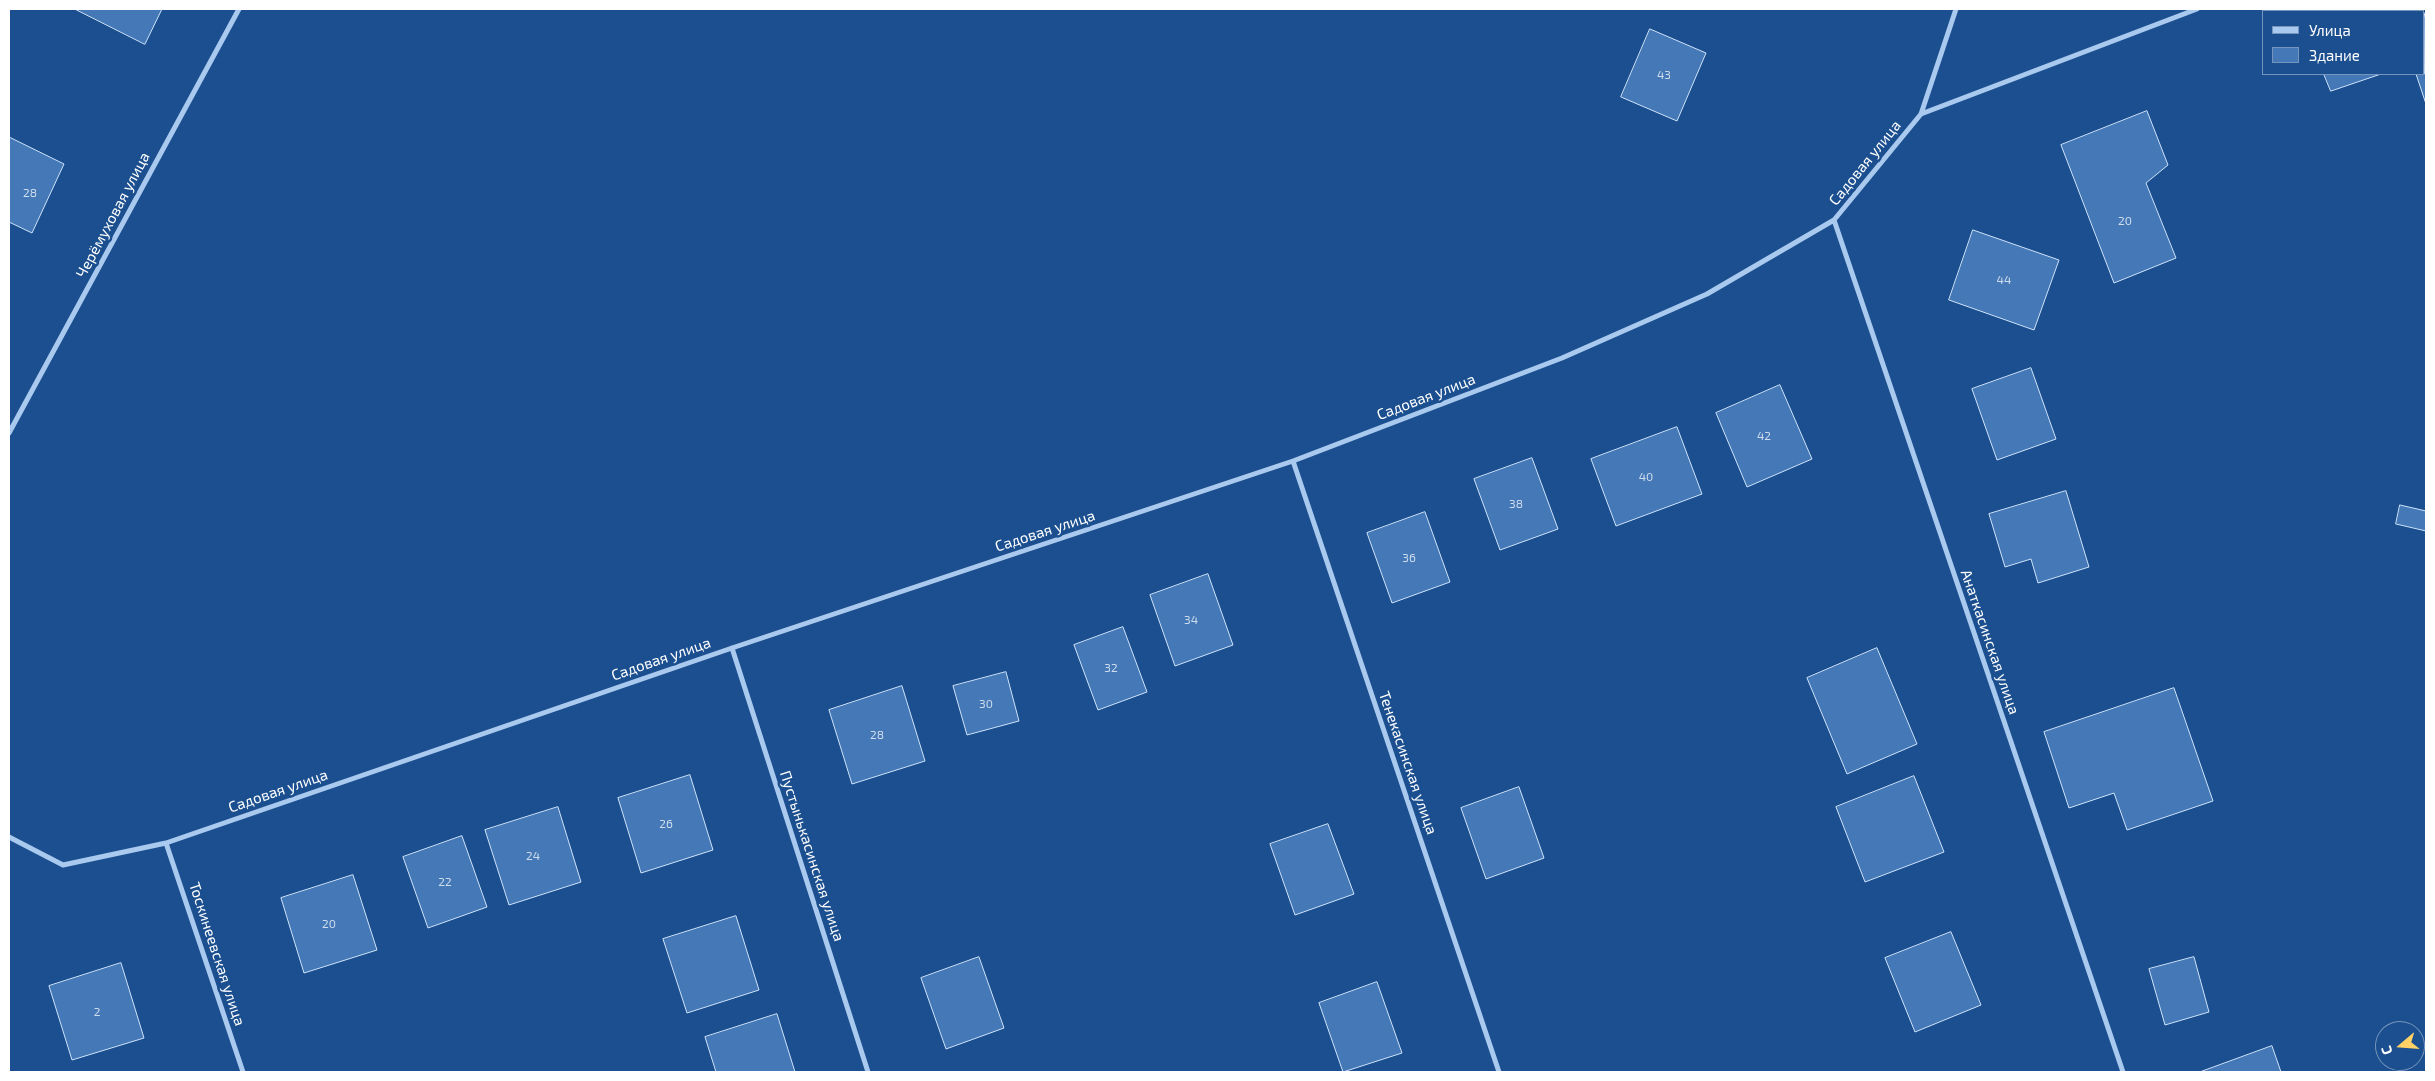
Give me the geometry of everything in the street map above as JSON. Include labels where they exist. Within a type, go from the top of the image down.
[{"type":"street","name":"Черёмуховая улица","points":[[9,433],[239,9]]},
{"type":"street","name":"Садовая улица","points":[[9,837],[63,865],[166,843],[732,648],[1293,461],[1562,358],[1707,294],[1834,220],[1921,114],[1956,9]]},
{"type":"street","points":[[1921,114],[2196,9]]},
{"type":"street","name":"Анаткасинская улица","points":[[1834,220],[2123,1072]]},
{"type":"street","name":"Тенекасинская улица","points":[[1293,461],[1499,1072]]},
{"type":"street","name":"Пустынькасинская улица","points":[[732,648],[868,1072]]},
{"type":"street","name":"Тоскинеевская улица","points":[[166,843],[243,1072]]},
{"type":"building","points":[[75,9],[162,9],[145,44]]},
{"type":"building","points":[[2422,9],[2422,10],[2396,10]]},
{"type":"building","points":[[2425,16],[2426,20],[2426,104],[2416,75],[2425,75]]},
{"type":"building","points":[[1650,29],[1706,53],[1677,121],[1621,97]]},
{"type":"building","points":[[2324,75],[2378,75],[2331,91]]},
{"type":"building","points":[[2147,111],[2168,165],[2146,183],[2176,258],[2114,283],[2061,145]]},
{"type":"building","points":[[9,137],[64,164],[32,233],[9,222]]},
{"type":"building","points":[[1973,230],[2059,260],[2034,330],[1949,300]]},
{"type":"building","points":[[2031,368],[2056,439],[1997,460],[1972,389]]},
{"type":"building","points":[[1780,385],[1812,459],[1747,487],[1716,413]]},
{"type":"building","points":[[1677,427],[1702,494],[1616,526],[1591,459]]},
{"type":"building","points":[[1532,458],[1558,529],[1500,550],[1474,479]]},
{"type":"building","points":[[2066,491],[2089,567],[2038,583],[2031,559],[2005,567],[1989,514]]},
{"type":"building","points":[[2400,505],[2426,511],[2426,531],[2396,524]]},
{"type":"building","points":[[1425,512],[1450,582],[1392,603],[1367,533]]},
{"type":"building","points":[[1208,574],[1233,645],[1175,666],[1150,595]]},
{"type":"building","points":[[1123,627],[1147,692],[1098,710],[1074,645]]},
{"type":"building","points":[[1877,648],[1917,744],[1847,774],[1807,678]]},
{"type":"building","points":[[1006,672],[1019,721],[967,735],[953,686]]},
{"type":"building","points":[[902,686],[925,761],[852,784],[829,710]]},
{"type":"building","points":[[2174,688],[2213,801],[2127,830],[2114,793],[2069,808],[2044,732]]},
{"type":"building","points":[[690,775],[713,850],[641,873],[618,798]]},
{"type":"building","points":[[1914,776],[1944,852],[1865,882],[1836,807]]},
{"type":"building","points":[[1519,787],[1544,858],[1486,879],[1461,808]]},
{"type":"building","points":[[558,807],[581,882],[509,905],[485,830]]},
{"type":"building","points":[[1328,824],[1354,894],[1295,915],[1270,844]]},
{"type":"building","points":[[462,836],[487,907],[428,928],[403,857]]},
{"type":"building","points":[[353,875],[377,950],[304,973],[281,898]]},
{"type":"building","points":[[736,916],[759,990],[687,1013],[663,939]]},
{"type":"building","points":[[1951,932],[1981,1005],[1915,1032],[1885,958]]},
{"type":"building","points":[[979,957],[1004,1028],[946,1049],[921,978]]},
{"type":"building","points":[[2194,957],[2209,1012],[2165,1025],[2149,969]]},
{"type":"building","points":[[121,963],[144,1038],[72,1060],[49,986]]},
{"type":"building","points":[[1377,982],[1402,1053],[1343,1072],[1319,1003]]},
{"type":"building","points":[[777,1014],[795,1072],[716,1072],[705,1037]]},
{"type":"building","points":[[2272,1046],[2281,1072],[2200,1072]]}]
